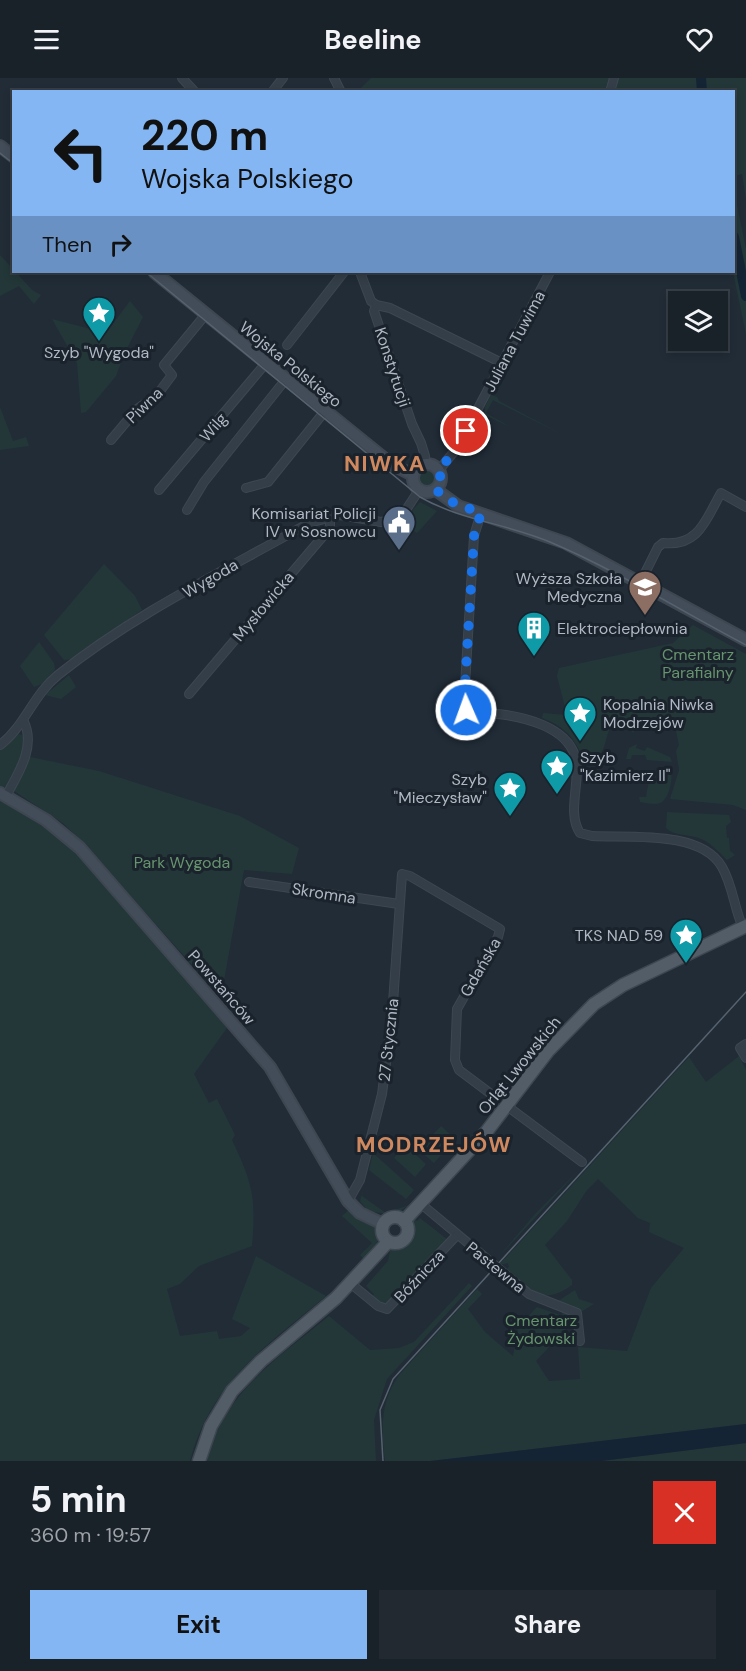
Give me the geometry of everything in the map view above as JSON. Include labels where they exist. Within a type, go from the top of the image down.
[{"type":"main road","points":[[0,146],[12,155]]},
{"type":"main road","name":"Wojska Polskiego","points":[[155,273],[391,464],[413,475]]},
{"type":"main road","points":[[424,460],[439,470],[441,481],[436,490],[429,493],[419,490],[413,482],[413,475],[424,460]]},
{"type":"main road","points":[[436,490],[454,503],[558,540],[746,640]]},
{"type":"main road","name":"Powstańców","points":[[3,794],[46,820],[80,848],[237,1026],[282,1085],[348,1201],[360,1213],[383,1224]]},
{"type":"main road","name":"Orląt Lwowskich","points":[[404,1221],[487,1131],[549,1051],[601,998],[623,985],[744,927]]},
{"type":"main road","points":[[393,1217],[404,1221],[408,1228],[406,1236],[396,1243],[388,1242],[382,1234],[383,1224],[393,1217]]},
{"type":"main road","points":[[201,1456],[211,1426],[232,1391],[251,1370],[313,1319],[388,1242]]},
{"type":"street","points":[[182,78],[193,90]]},
{"type":"street","points":[[274,90],[283,78]]},
{"type":"street","points":[[287,345],[343,273]]},
{"type":"street","name":"Konstytucji","points":[[360,273],[371,301],[376,305],[374,311],[424,460]]},
{"type":"street","name":"Juliana Tuwima","points":[[439,470],[457,448],[549,273]]},
{"type":"street","points":[[376,305],[390,308],[502,363]]},
{"type":"street","name":"Piwna","points":[[111,440],[136,409],[157,395],[172,375],[164,365],[206,314]]},
{"type":"street","name":"Wilg","points":[[159,489],[266,363]]},
{"type":"street","points":[[187,510],[204,482],[286,379]]},
{"type":"street","points":[[246,489],[268,482],[325,411]]},
{"type":"street","name":"Wygoda","points":[[0,745],[24,722],[43,688],[117,630],[309,523],[330,516],[381,522],[393,520],[404,513],[419,490]]},
{"type":"street","points":[[640,583],[658,547],[663,543],[680,545],[694,536],[721,492],[746,507]]},
{"type":"street","points":[[481,513],[474,536],[464,702],[466,710],[510,716],[539,724],[563,736],[576,757],[576,826],[583,835],[696,844],[709,853],[726,875],[744,927]]},
{"type":"street","name":"Mysłowicka","points":[[189,694],[330,528],[330,516]]},
{"type":"street","points":[[3,794],[22,769],[26,754],[27,729],[24,722]]},
{"type":"street","name":"27 Stycznia","points":[[348,1201],[360,1180],[382,1094],[392,1017],[402,874]]},
{"type":"street","name":"Gdańska","points":[[402,874],[410,876],[500,929],[498,937],[457,1009],[455,1060],[459,1070],[582,1162]]},
{"type":"street","name":"Skromna","points":[[249,882],[399,904]]},
{"type":"street","points":[[743,1046],[746,1058]]},
{"type":"street","points":[[420,1203],[457,1235]]},
{"type":"street","name":"Bóźnicza","points":[[350,1283],[378,1306],[387,1309],[457,1235]]},
{"type":"street","name":"Pastewna","points":[[457,1235],[529,1294],[577,1313],[580,1341]]},
{"type":"green space","points":[[371,78],[746,78],[746,199],[742,174],[735,176],[735,90],[359,90]]},
{"type":"green space","points":[[735,195],[746,249],[746,334],[733,273]]},
{"type":"green space","points":[[0,255],[12,268],[12,273],[16,273],[32,290],[41,295],[34,304],[19,286],[0,296]]},
{"type":"green space","points":[[130,301],[143,317],[124,354],[116,376],[86,412],[81,413],[77,363],[52,319],[106,333]]},
{"type":"green space","points":[[491,395],[565,436],[493,400],[486,413],[512,428],[485,415],[485,407]]},
{"type":"green space","points":[[0,407],[13,441],[26,437],[29,446],[0,450]]},
{"type":"green space","points":[[427,469],[434,472],[437,479],[434,486],[427,489],[420,486],[417,479],[420,472]]},
{"type":"green space","points":[[420,502],[437,511],[417,533],[400,524]]},
{"type":"green space","points":[[104,564],[135,596],[142,610],[74,659],[64,660],[44,635]]},
{"type":"green space","name":"Cmentarz Parafialny","points":[[693,625],[746,654],[746,810],[733,805],[670,799],[679,770],[676,751],[679,745],[674,722],[636,729],[633,733],[626,723],[615,722],[609,730],[603,750],[597,757],[582,755],[566,732],[556,724],[542,718],[543,713],[567,715],[557,676],[559,668],[673,643]]},
{"type":"green space","points":[[39,642],[54,663],[55,670],[42,684],[34,687],[20,666]]},
{"type":"green space","points":[[69,675],[76,687],[61,699],[45,695]]},
{"type":"green space","points":[[19,734],[25,736],[22,762],[8,786],[0,788],[0,750]]},
{"type":"green space","points":[[637,744],[636,748],[645,751],[647,747],[670,757],[672,762],[647,760],[645,755],[632,755],[631,759],[626,759],[629,748]]},
{"type":"green space","name":"Park Wygoda","points":[[30,757],[99,771],[240,816],[299,848],[292,874],[244,870],[221,997],[64,824],[14,791]]},
{"type":"green space","points":[[670,767],[672,775],[670,786],[663,801],[656,804],[640,802],[639,797],[646,797],[649,780],[663,781],[665,768]]},
{"type":"green space","points":[[0,801],[22,812],[61,839],[95,872],[176,963],[227,1028],[194,1074],[209,1103],[217,1099],[235,1135],[232,1140],[249,1180],[253,1203],[252,1246],[199,1266],[180,1284],[167,1289],[180,1336],[217,1331],[219,1339],[241,1336],[250,1328],[232,1319],[256,1256],[326,1296],[263,1349],[227,1387],[212,1408],[199,1433],[190,1461],[0,1461]]},
{"type":"green space","points":[[667,812],[729,815],[731,822],[726,826],[727,838],[729,838],[730,851],[735,855],[727,860],[703,840],[669,831],[666,828]]},
{"type":"green space","name":"Cmentarz Żydowski","points":[[739,1056],[746,1070],[746,1424],[431,1461],[385,1461],[383,1427],[385,1405],[393,1384],[477,1289],[482,1294],[468,1309],[485,1332],[513,1356],[518,1327],[537,1307],[563,1316],[558,1301],[575,1290],[579,1299],[594,1304],[571,1318],[564,1317],[565,1330],[536,1361],[549,1381],[580,1379],[578,1347],[627,1351],[651,1288],[684,1248],[649,1232],[650,1223],[638,1218],[598,1179],[587,1190],[567,1221],[545,1245],[572,1280],[572,1285],[553,1295],[536,1294],[504,1271],[509,1267],[508,1263],[499,1265],[689,1057],[706,1082]]},
{"type":"green space","points":[[441,1126],[455,1139],[434,1163],[419,1150]]},
{"type":"green space","points":[[405,1145],[426,1164],[415,1177],[394,1158]]},
{"type":"green space","points":[[373,1153],[414,1190],[406,1199],[369,1170]]},
{"type":"green space","points":[[581,1168],[495,1261],[535,1214]]},
{"type":"green space","points":[[365,1184],[362,1196],[386,1213],[368,1211],[360,1201]]},
{"type":"green space","points":[[409,1205],[400,1211],[390,1213],[386,1213]]},
{"type":"green space","points":[[350,1209],[378,1230],[377,1242],[364,1259],[360,1255],[372,1243],[342,1216]]},
{"type":"green space","points":[[420,1218],[448,1240],[384,1305],[371,1298],[374,1294],[366,1286],[388,1261],[390,1251],[409,1238],[413,1219],[417,1221]]},
{"type":"green space","points":[[469,1283],[472,1286],[387,1379],[374,1420],[376,1461],[207,1461],[215,1437],[239,1396],[273,1362],[329,1316],[370,1350],[399,1348],[414,1342]]},
{"type":"green space","points":[[746,1443],[746,1461],[601,1461]]},
{"type":"water","points":[[746,1424],[746,1443],[601,1461],[431,1461]]},
{"type":"waterway","points":[[701,78],[702,90]]},
{"type":"waterway","points":[[735,242],[746,296]]},
{"type":"tram line","points":[[0,153],[12,162]]},
{"type":"tram line","points":[[147,273],[420,497],[451,511],[534,536],[575,553],[746,645]]},
{"type":"tram line","points":[[383,1461],[380,1410],[393,1379],[746,992]]},
{"type":"place","name":"Szyb \"Wygoda\"","points":[[99,342]]},
{"type":"place","name":"Komisariat Policji IV w Sosnowcu","points":[[399,551]]},
{"type":"place","name":"Wyższa Szkoła Medyczna","points":[[645,616]]},
{"type":"place","name":"Elektrociepłownia","points":[[534,657]]},
{"type":"place","name":"Kopalnia Niwka Modrzejów","points":[[580,742]]},
{"type":"place","name":"Szyb \"Kazimierz II\"","points":[[557,795]]},
{"type":"place","name":"Szyb \"Mieczysław\"","points":[[510,817]]},
{"type":"place","name":"TKS NAD 59","points":[[686,964]]},
{"type":"district","name":"NIWKA","points":[[385,463]]},
{"type":"district","name":"MODRZEJÓW","points":[[434,1144]]},
{"type":"route","points":[[466,431],[457,448],[439,470],[441,481],[436,490],[454,503],[481,513],[474,536],[464,702],[466,710]]}]
